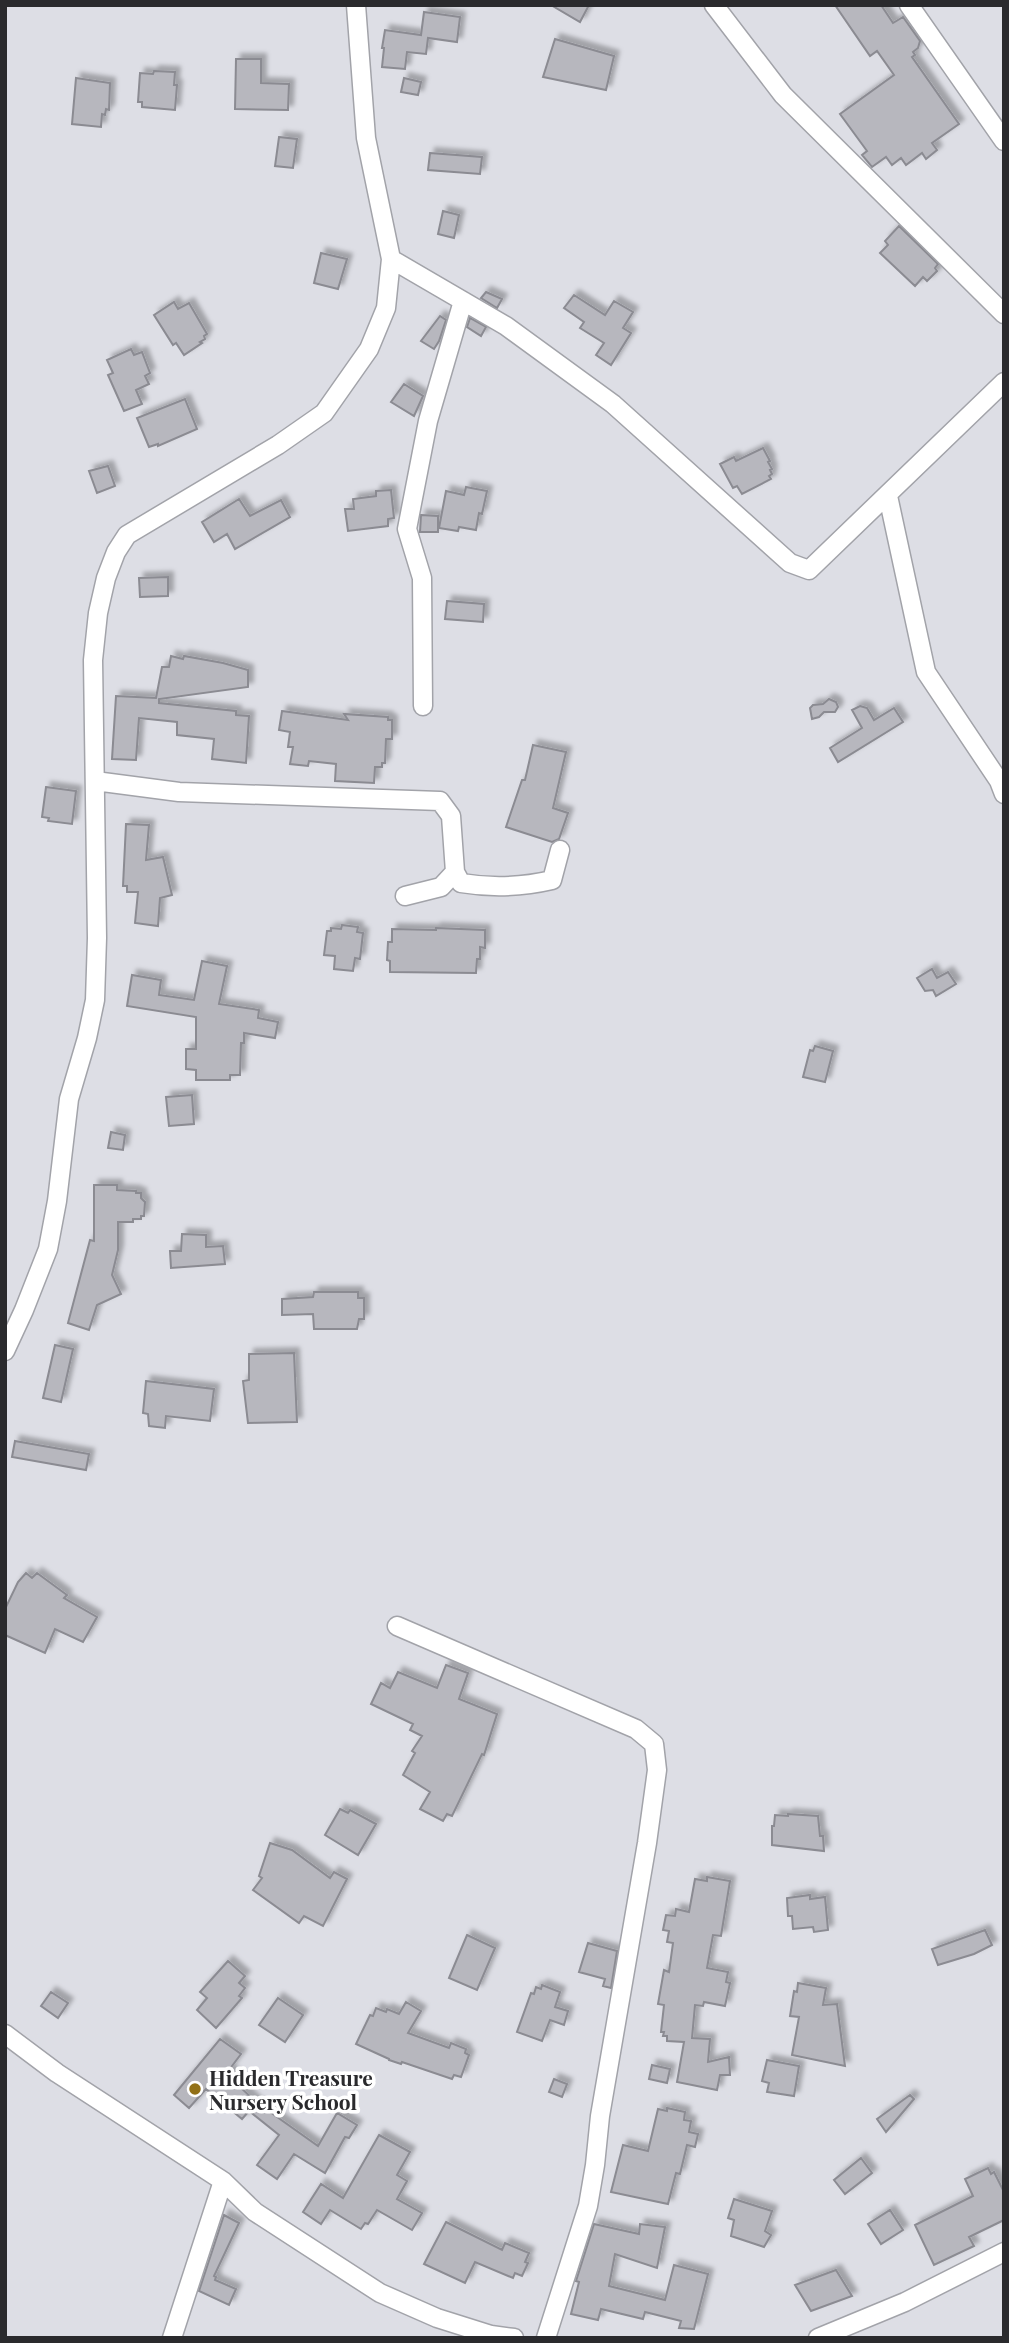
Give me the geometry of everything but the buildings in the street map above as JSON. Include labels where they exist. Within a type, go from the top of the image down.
[{"type":"street","points":[[5,1351],[48,1249],[57,1201],[69,1099],[95,1000],[97,938],[93,660],[98,612],[106,578],[116,552],[127,535],[278,445],[324,413],[369,349],[386,309],[391,259],[366,138],[356,5]]},
{"type":"street","points":[[714,5],[783,95],[1004,314]]},
{"type":"street","points":[[909,5],[1004,141]]},
{"type":"street","points":[[391,259],[506,326],[612,404],[790,563],[809,570],[1004,382]]},
{"type":"street","points":[[423,706],[422,578],[407,529],[428,421],[463,301]]},
{"type":"street","points":[[888,496],[926,672],[999,781],[1004,794]]},
{"type":"street","points":[[95,781],[179,793],[440,801],[451,816],[455,872],[461,883],[480,886],[531,885],[552,880],[560,850]]},
{"type":"street","points":[[405,895],[441,887],[455,872]]},
{"type":"street","points":[[397,1626],[636,1729],[654,1744],[657,1770],[647,1843],[600,2116],[588,2206],[546,2338]]},
{"type":"street","points":[[5,2034],[57,2073],[223,2181],[255,2212],[380,2293],[437,2318],[491,2335],[514,2338]]},
{"type":"street","points":[[172,2338],[223,2181]]},
{"type":"street","points":[[818,2338],[905,2302],[1004,2252]]},
{"type":"place","name":"Hidden Treasure Nursery School","points":[[195,2089]]}]
